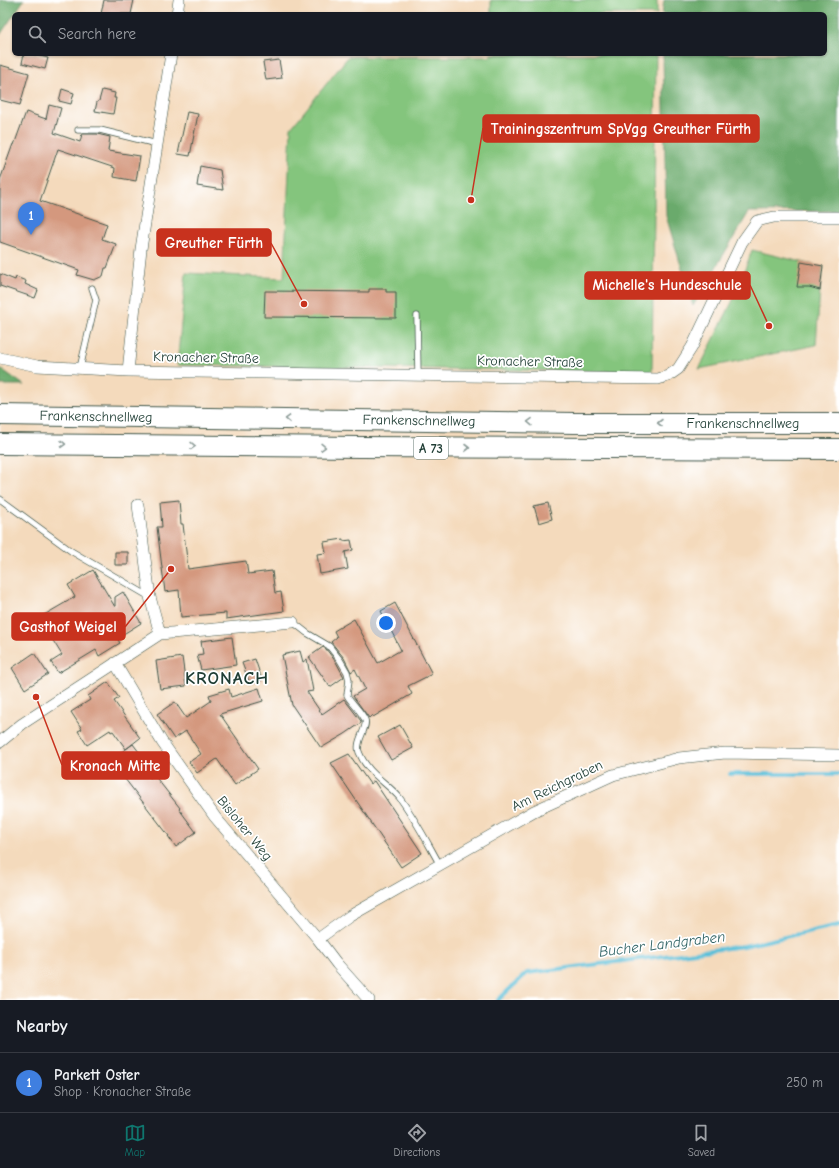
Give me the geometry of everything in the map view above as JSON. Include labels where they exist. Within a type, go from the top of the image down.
[{"type":"highway","name":"Frankenschnellweg","points":[[0,415],[575,423],[839,423]]},
{"type":"highway","name":"Frankenschnellweg","points":[[0,444],[361,448],[839,449]]},
{"type":"street","points":[[177,12],[179,0]]},
{"type":"street","points":[[128,371],[141,249],[171,56]]},
{"type":"street","name":"Kronacher Straße","points":[[0,358],[37,366],[128,371],[658,378],[668,376],[678,369],[692,347],[742,242],[757,221],[774,217],[839,217]]},
{"type":"street","points":[[138,505],[150,597],[160,634]]},
{"type":"street","points":[[0,742],[22,724],[160,634],[293,622]]},
{"type":"street","name":"Bisloher Weg","points":[[115,663],[162,742],[215,816],[318,939],[336,964],[369,1000]]},
{"type":"street","name":"Am Reichgraben","points":[[318,939],[350,916],[534,812],[613,775],[679,758],[725,753],[839,755]]},
{"type":"lane","points":[[78,130],[100,130],[157,144]]},
{"type":"lane","points":[[80,368],[96,300],[92,288]]},
{"type":"lane","points":[[417,316],[418,374]]},
{"type":"lane","points":[[0,499],[71,551],[150,597]]},
{"type":"lane","points":[[293,622],[307,633],[329,646],[347,672],[349,680],[347,696],[364,720],[365,725],[359,737],[358,751],[372,773],[398,796],[440,865]]},
{"type":"green space","points":[[0,0],[24,0],[16,12],[12,12],[12,18],[0,35]]},
{"type":"green space","points":[[491,0],[657,0],[657,12],[491,12]]},
{"type":"green space","points":[[664,0],[839,0],[839,211],[749,212],[693,306],[666,216],[663,56],[827,56],[827,12],[662,12]]},
{"type":"green space","points":[[656,56],[652,372],[177,365],[186,273],[284,278],[291,128],[348,57]]},
{"type":"green space","points":[[752,250],[823,267],[816,345],[699,369],[736,294]]},
{"type":"green space","points":[[0,368],[24,385],[0,385]]},
{"type":"building","points":[[104,0],[134,0],[131,12],[101,12]]},
{"type":"building","points":[[24,56],[40,56],[48,58],[45,69],[22,63]]},
{"type":"building","points":[[279,60],[282,78],[266,80],[263,62]]},
{"type":"building","points":[[0,65],[29,73],[20,105],[0,100]]},
{"type":"building","points":[[62,89],[74,93],[71,104],[59,101]]},
{"type":"building","points":[[102,90],[115,93],[114,98],[116,98],[113,114],[95,111]]},
{"type":"building","points":[[49,105],[61,108],[54,133],[80,142],[82,134],[97,134],[110,137],[108,151],[140,156],[136,181],[114,177],[115,168],[58,149],[40,201],[107,224],[102,239],[116,244],[103,276],[94,280],[77,275],[79,270],[0,242],[0,180],[26,112],[46,119]]},
{"type":"building","points":[[187,112],[198,114],[190,156],[178,154]]},
{"type":"building","points":[[200,166],[220,170],[223,190],[197,186]]},
{"type":"building","points":[[801,262],[823,266],[820,290],[809,287],[797,287]]},
{"type":"building","points":[[0,274],[15,280],[16,277],[26,281],[25,284],[38,290],[35,298],[0,286]]},
{"type":"building","points":[[369,289],[386,289],[386,292],[396,292],[396,318],[264,317],[265,291],[369,292]]},
{"type":"building","points":[[179,500],[188,569],[246,561],[248,574],[272,571],[275,593],[281,592],[284,611],[226,619],[226,613],[181,617],[179,590],[165,592],[157,527],[162,527],[160,502]]},
{"type":"building","points":[[548,503],[552,519],[539,523],[534,506]]},
{"type":"building","points":[[343,539],[343,541],[351,540],[353,550],[345,552],[348,569],[320,574],[317,554],[326,553],[324,542]]},
{"type":"building","points":[[115,552],[128,552],[128,565],[115,565]]},
{"type":"building","points":[[93,570],[115,607],[115,597],[123,592],[141,623],[117,638],[120,643],[99,656],[96,650],[58,673],[51,662],[62,655],[39,618],[75,597],[68,585]]},
{"type":"building","points":[[395,603],[432,674],[408,686],[412,694],[369,718],[353,696],[365,689],[355,669],[351,672],[344,658],[331,642],[337,637],[334,631],[354,619],[378,663],[401,650],[381,611]]},
{"type":"building","points":[[232,637],[236,665],[201,670],[197,655],[203,654],[201,641]]},
{"type":"building","points":[[323,647],[336,662],[344,677],[330,687],[309,657]]},
{"type":"building","points":[[300,651],[303,662],[307,659],[313,691],[307,692],[322,714],[344,699],[361,721],[361,723],[345,734],[321,748],[292,705],[282,655]]},
{"type":"building","points":[[34,653],[48,674],[25,689],[12,668]]},
{"type":"building","points":[[182,657],[186,686],[160,689],[156,661]]},
{"type":"building","points":[[255,659],[262,680],[250,684],[242,663]]},
{"type":"building","points":[[108,682],[119,698],[114,701],[140,738],[126,749],[113,731],[111,732],[110,730],[87,745],[78,731],[82,729],[71,712],[90,700],[88,696]]},
{"type":"building","points":[[259,688],[263,701],[220,714],[258,769],[235,785],[217,759],[197,773],[189,762],[201,754],[186,731],[174,739],[157,714],[175,702],[186,718],[211,701],[209,695],[229,689],[231,697]]},
{"type":"building","points":[[400,725],[413,748],[391,760],[378,737]]},
{"type":"building","points":[[133,744],[142,756],[137,759],[150,778],[154,775],[180,808],[179,809],[196,832],[176,847],[125,779],[133,773],[119,754]]},
{"type":"building","points":[[349,754],[370,784],[374,781],[422,853],[401,867],[331,763]]},
{"type":"waterway","points":[[730,774],[839,774]]},
{"type":"waterway","name":"Bucher Landgraben","points":[[498,1000],[527,973],[744,946],[839,925]]},
{"type":"place","name":"Trainingszentrum SpVgg Greuther Fürth","points":[[471,200]]},
{"type":"place","name":"Parkett Oster","points":[[31,235]]},
{"type":"place","name":"Greuther Fürth","points":[[304,304]]},
{"type":"place","name":"Michelle's Hundeschule","points":[[769,326]]},
{"type":"place","name":"Gasthof Weigel","points":[[171,569]]},
{"type":"place","name":"Kronach Mitte","points":[[36,697]]},
{"type":"district","name":"KRONACH","points":[[227,678]]}]
